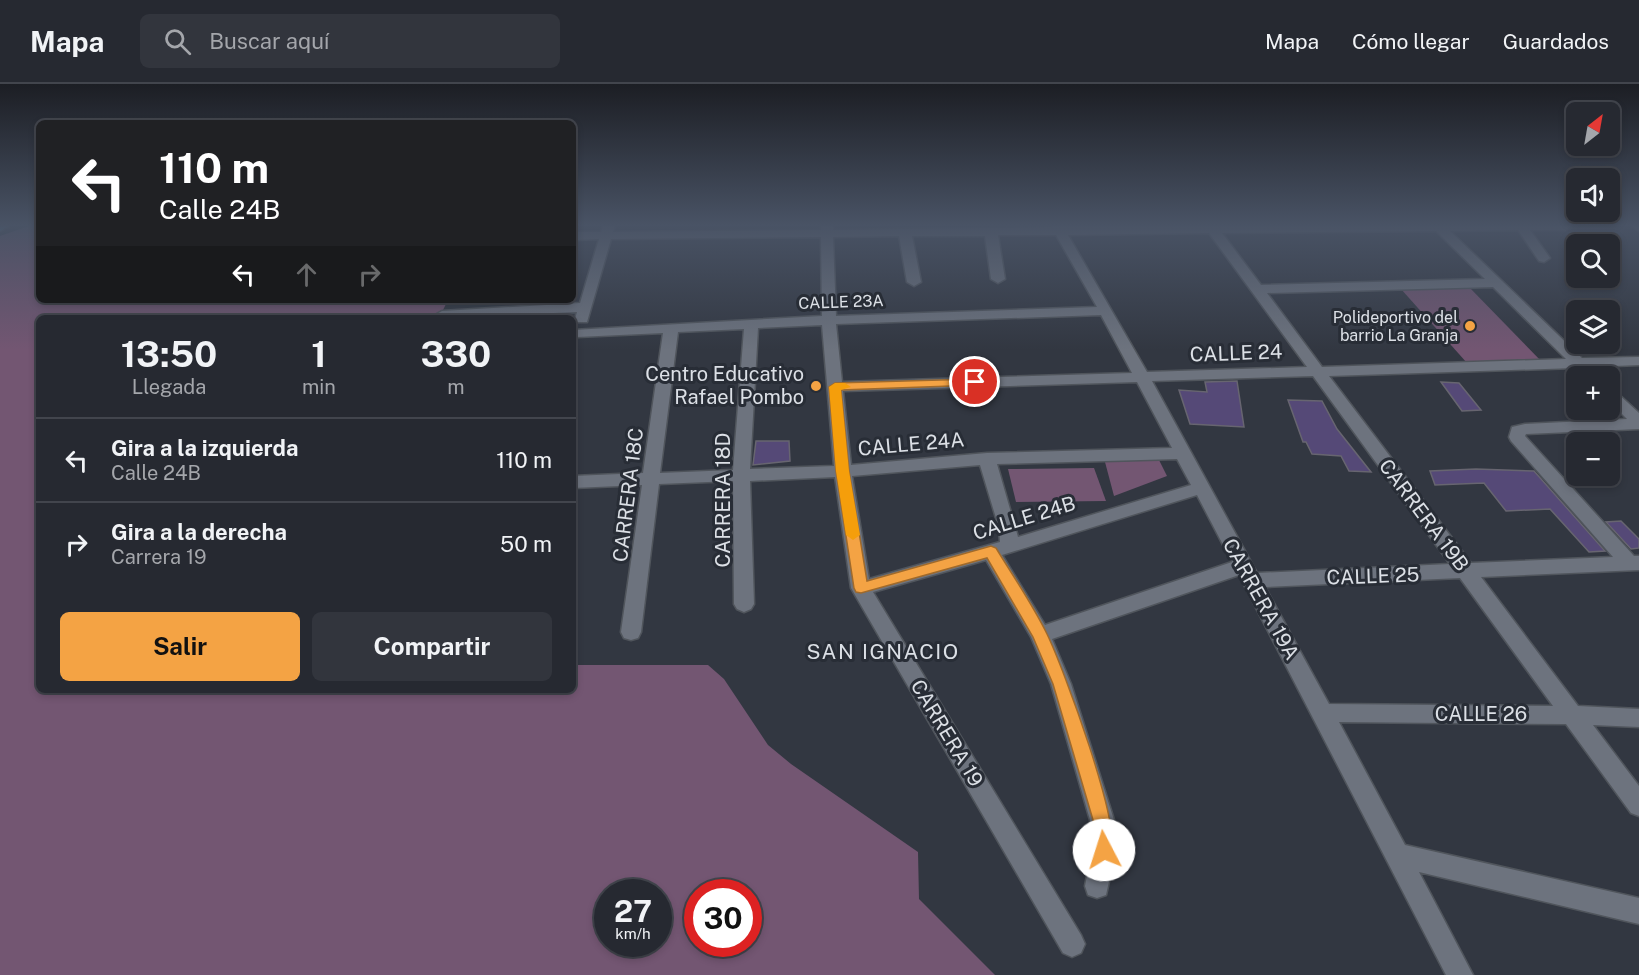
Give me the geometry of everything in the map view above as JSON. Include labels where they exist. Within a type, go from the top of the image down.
[{"type":"street","points":[[576,335],[597,268]]},
{"type":"street","name":"CARRERA 19","points":[[828,268],[829,320],[843,471],[861,588],[1072,944]]},
{"type":"street","points":[[911,268],[914,282]]},
{"type":"street","points":[[996,268],[998,279]]},
{"type":"street","name":"CARRERA 19A","points":[[1081,268],[1323,713],[1460,975]]},
{"type":"street","name":"CARRERA 19B","points":[[1240,268],[1639,805]]},
{"type":"street","points":[[1480,268],[1581,366]]},
{"type":"street","points":[[1255,288],[1496,283]]},
{"type":"street","points":[[457,315],[585,307]]},
{"type":"street","name":"CALLE 23A","points":[[576,338],[671,328],[829,320],[1106,311]]},
{"type":"street","name":"CARRERA 18D","points":[[744,604],[741,473],[751,324]]},
{"type":"street","name":"CARRERA 18C","points":[[632,632],[671,328]]},
{"type":"street","name":"CALLE 24","points":[[835,387],[1639,361]]},
{"type":"street","points":[[1620,404],[1639,423]]},
{"type":"street","points":[[1635,563],[1517,437],[1518,431],[1525,429],[1639,423]]},
{"type":"street","name":"CALLE 24A","points":[[576,482],[741,473],[843,471],[987,459],[1181,453]]},
{"type":"street","points":[[987,459],[1008,528],[1000,549],[1061,684],[1102,820],[1104,850],[1097,886]]},
{"type":"street","name":"CALLE 24B","points":[[861,588],[1000,549],[1200,488]]},
{"type":"street","name":"CALLE 25","points":[[1040,635],[1246,573],[1467,572],[1635,563]]},
{"type":"street","name":"CALLE 26","points":[[1323,713],[1573,715],[1639,718]]},
{"type":"street","points":[[1396,855],[1639,911]]},
{"type":"shaded area","points":[[0,268],[36,268],[36,303],[446,303],[440,315],[36,315],[36,693],[576,693],[576,665],[708,665],[724,679],[768,745],[791,764],[918,852],[919,899],[995,975],[0,975]]},
{"type":"shaded area","name":"Polideportivo del barrio La Granja","points":[[1470,288],[1542,362],[1467,363],[1401,289]]},
{"type":"shaded area","points":[[1159,460],[1167,476],[1114,496],[1105,462]]},
{"type":"shaded area","points":[[1094,468],[1106,501],[1016,502],[1008,469]]},
{"type":"building","points":[[1237,381],[1244,427],[1190,424],[1179,390],[1207,392],[1205,382]]},
{"type":"building","points":[[1441,382],[1459,383],[1481,410],[1462,411]]},
{"type":"building","points":[[1288,400],[1322,401],[1337,429],[1371,472],[1349,471],[1341,456],[1312,454],[1306,442],[1303,442]]},
{"type":"building","points":[[756,441],[789,441],[790,461],[753,465]]},
{"type":"building","points":[[1476,469],[1534,471],[1605,551],[1589,552],[1550,509],[1506,511],[1484,483],[1435,485],[1430,471]]},
{"type":"building","points":[[1621,521],[1639,539],[1639,548],[1631,549],[1606,522]]},
{"type":"slow traffic","points":[[845,387],[835,387],[843,471],[853,535]]},
{"type":"place","name":"Polideportivo del barrio La Granja","points":[[1470,326]]},
{"type":"place","name":"Centro Educativo Rafael Pombo","points":[[816,386]]},
{"type":"district","name":"SAN IGNACIO","points":[[883,651]]},
{"type":"route","points":[[975,382],[835,387],[843,471],[861,588],[991,552],[1040,635],[1061,684],[1102,820],[1104,850]]}]
